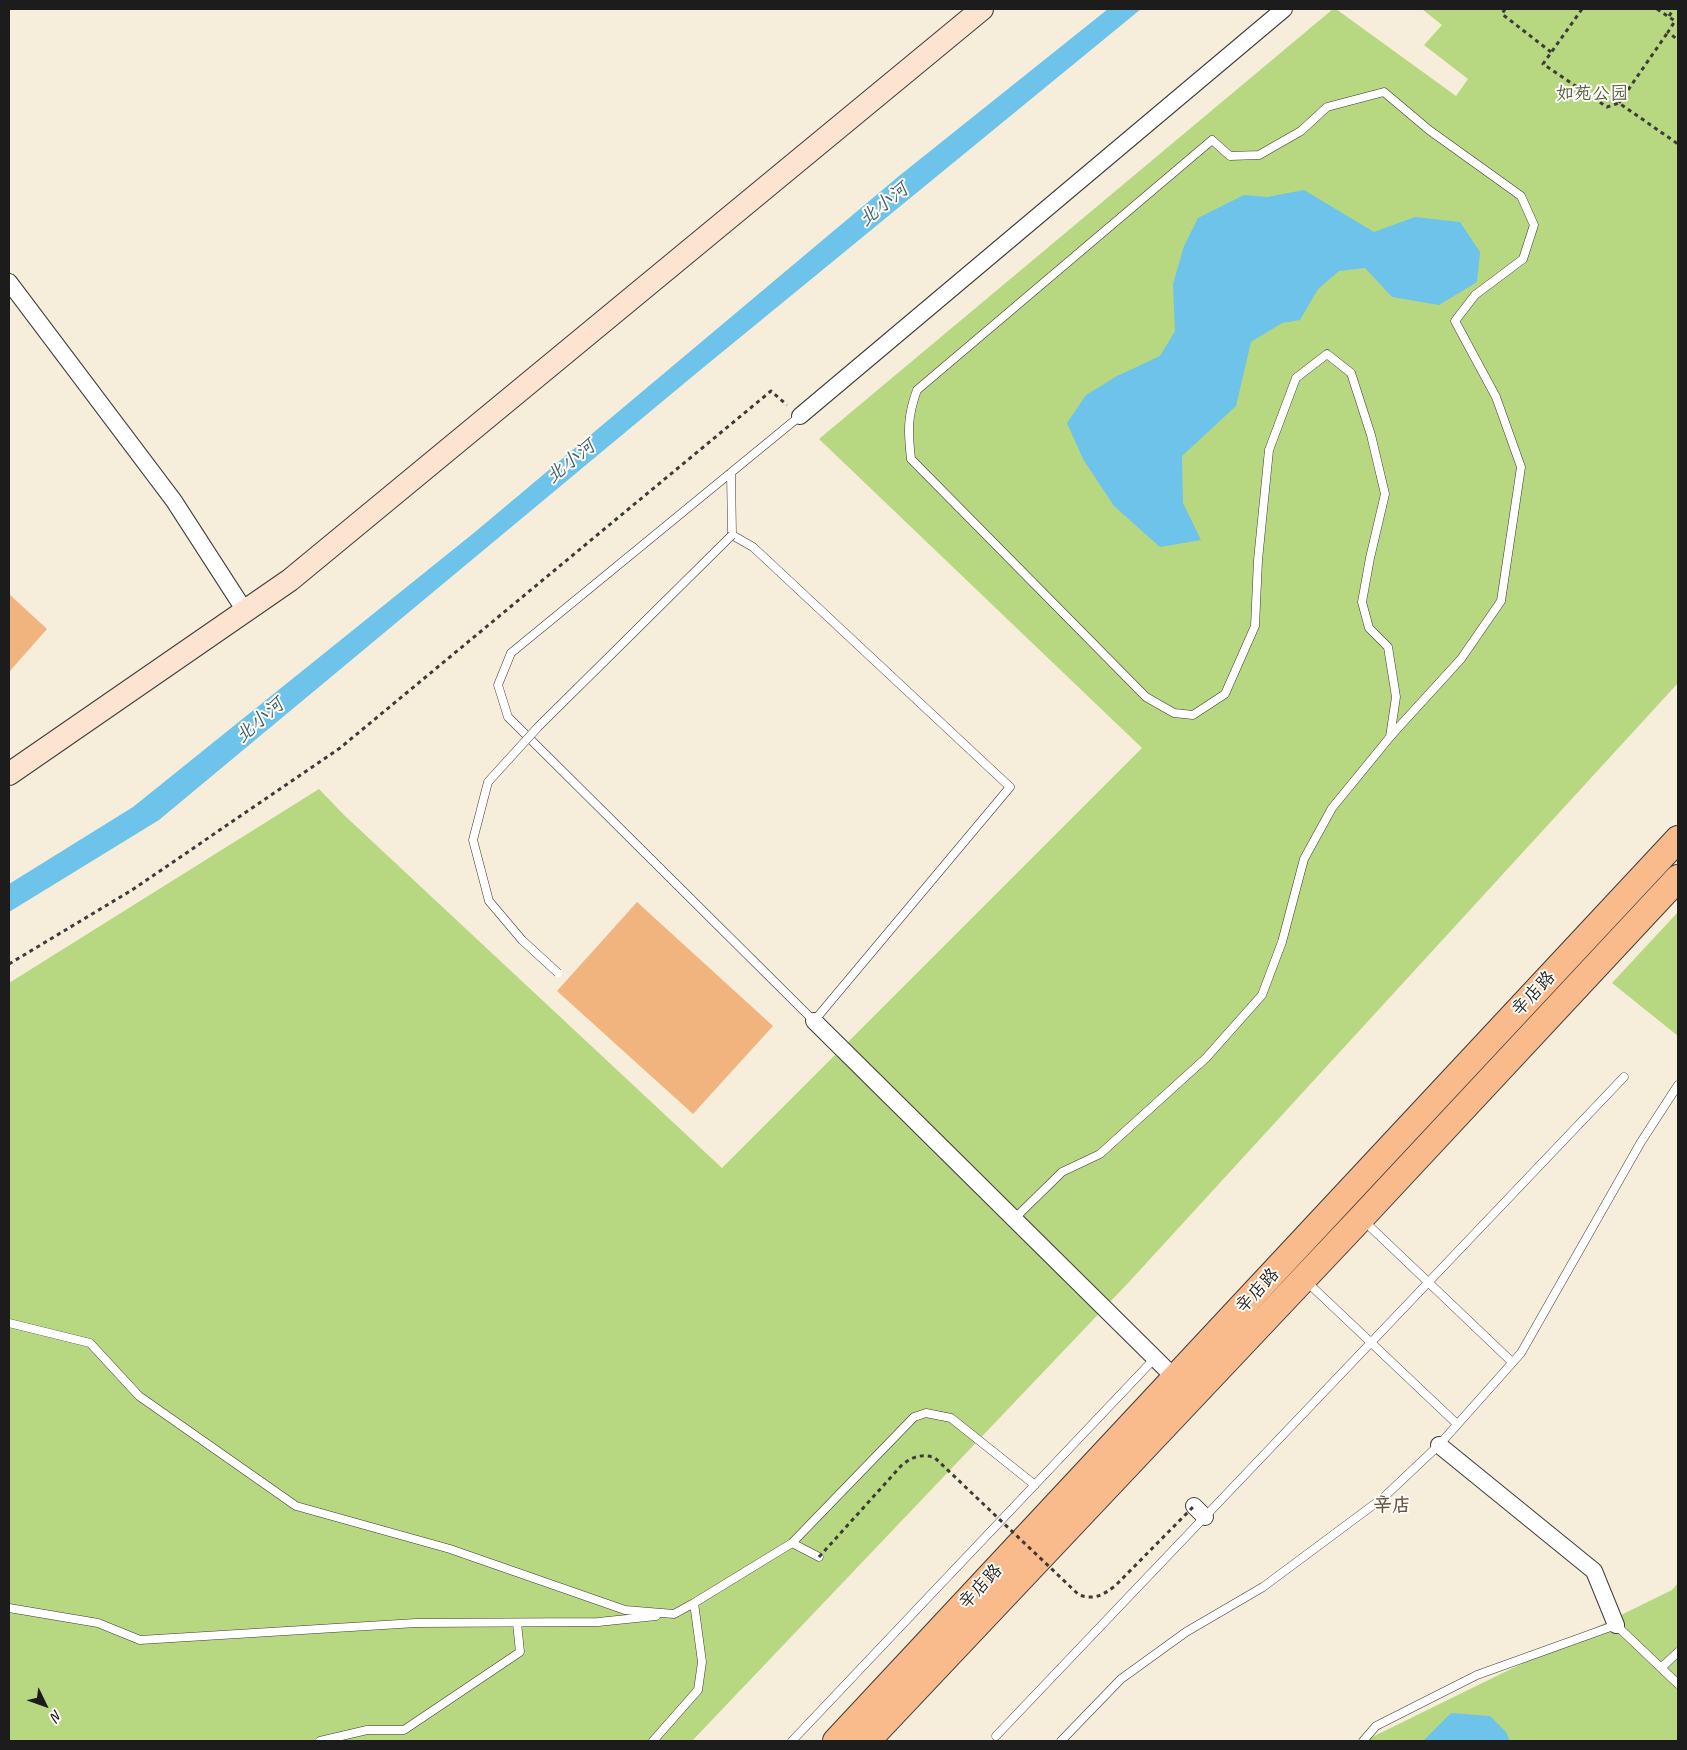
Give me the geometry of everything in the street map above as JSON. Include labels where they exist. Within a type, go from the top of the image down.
[{"type":"main road","name":"辛店路","points":[[868,1741],[1678,839]]},
{"type":"main road","name":"辛店路","points":[[836,1741],[1184,1387],[1303,1279],[1678,878]]},
{"type":"street","points":[[9,774],[290,580],[982,9]]},
{"type":"street","points":[[800,416],[1284,9]]},
{"type":"street","points":[[9,282],[174,501],[244,611]]},
{"type":"street","points":[[814,1021],[1184,1387]]},
{"type":"street","points":[[1439,1445],[1594,1571],[1616,1625]]},
{"type":"lane","points":[[1014,1219],[1062,1172],[1100,1154],[1206,1058],[1262,995],[1282,942],[1304,860],[1332,808],[1390,737],[1461,659],[1501,602],[1521,467],[1496,397],[1454,321],[1475,295],[1523,259],[1534,226],[1521,196],[1429,130],[1384,92],[1326,107],[1301,131],[1259,155],[1230,156],[1212,140],[917,390],[911,408],[908,430],[912,459],[1146,697],[1174,713],[1193,715],[1225,694],[1255,626],[1258,560],[1269,450],[1296,378],[1327,354],[1351,373],[1371,434],[1385,494],[1362,602],[1369,628],[1388,648],[1396,697],[1390,737]]},
{"type":"lane","points":[[732,535],[753,547],[1010,787],[814,1021],[508,717],[498,685],[511,653],[800,416]]},
{"type":"lane","points":[[558,974],[522,940],[489,901],[473,840],[488,782],[538,727],[732,535],[731,473]]},
{"type":"lane","points":[[996,1736],[1199,1511],[1370,1343],[1624,1077]]},
{"type":"lane","points":[[1061,1741],[1121,1679],[1186,1632],[1263,1587],[1384,1497],[1439,1445],[1521,1353],[1641,1142],[1678,1085]]},
{"type":"lane","points":[[1361,1218],[1512,1362]]},
{"type":"lane","points":[[1303,1279],[1457,1424]]},
{"type":"lane","points":[[9,1323],[90,1342],[139,1396],[296,1506],[450,1549],[625,1610],[674,1614]]},
{"type":"lane","points":[[792,1741],[1155,1358]]},
{"type":"lane","points":[[9,1608],[98,1624],[140,1640],[416,1623],[598,1622],[674,1614],[792,1543],[914,1417],[926,1413],[951,1418],[1035,1485]]},
{"type":"lane","points":[[792,1543],[819,1557]]},
{"type":"lane","points":[[653,1741],[698,1690],[702,1662],[694,1603]]},
{"type":"lane","points":[[320,1741],[367,1730],[404,1730],[520,1652],[516,1623]]},
{"type":"lane","points":[[1363,1741],[1376,1726],[1477,1675],[1616,1625],[1678,1684]]},
{"type":"lane","points":[[1661,1668],[1678,1652]]},
{"type":"path","points":[[1505,9],[1502,14],[1551,52]]},
{"type":"path","points":[[1582,9],[1543,64],[1607,107],[1619,103],[1675,21],[1657,9]]},
{"type":"path","points":[[1668,17],[1674,9]]},
{"type":"path","points":[[1668,32],[1678,40]]},
{"type":"path","points":[[1619,103],[1678,144]]},
{"type":"path","points":[[9,964],[132,890],[340,748],[771,391],[800,416]]},
{"type":"path","points":[[819,1557],[901,1466],[907,1460],[914,1457],[928,1456],[935,1458],[1080,1595],[1087,1598],[1104,1595],[1199,1511]]},
{"type":"green space","name":"如苑公园","points":[[1333,9],[1336,9],[1456,96],[1468,79],[1424,45],[1442,25],[1422,9],[1678,9],[1678,683],[1129,1282],[692,1741],[9,1741],[9,983],[319,789],[344,815],[722,1168],[1142,748],[819,439]]},
{"type":"green space","points":[[1678,912],[1678,1036],[1612,983]]},
{"type":"green space","points":[[1678,1583],[1678,1741],[1364,1741],[1672,1590]]},
{"type":"water","name":"北小河","points":[[1108,9],[1141,9],[693,376],[159,820],[9,912],[9,884],[133,807],[475,532],[899,176]]},
{"type":"water","points":[[1304,190],[1374,232],[1415,217],[1460,222],[1480,252],[1477,282],[1439,305],[1392,297],[1365,268],[1339,271],[1318,289],[1300,320],[1282,323],[1251,342],[1236,406],[1182,456],[1183,503],[1201,540],[1160,547],[1114,506],[1083,459],[1067,423],[1086,395],[1117,376],[1160,356],[1175,331],[1173,284],[1184,246],[1198,218],[1244,195],[1267,197]]},
{"type":"water","points":[[1451,1713],[1490,1716],[1506,1732],[1510,1741],[1423,1741]]},
{"type":"building","points":[[9,594],[47,629],[9,672]]},
{"type":"building","points":[[637,902],[773,1026],[693,1114],[557,991]]},
{"type":"district","name":"辛店","points":[[1392,1506]]}]
